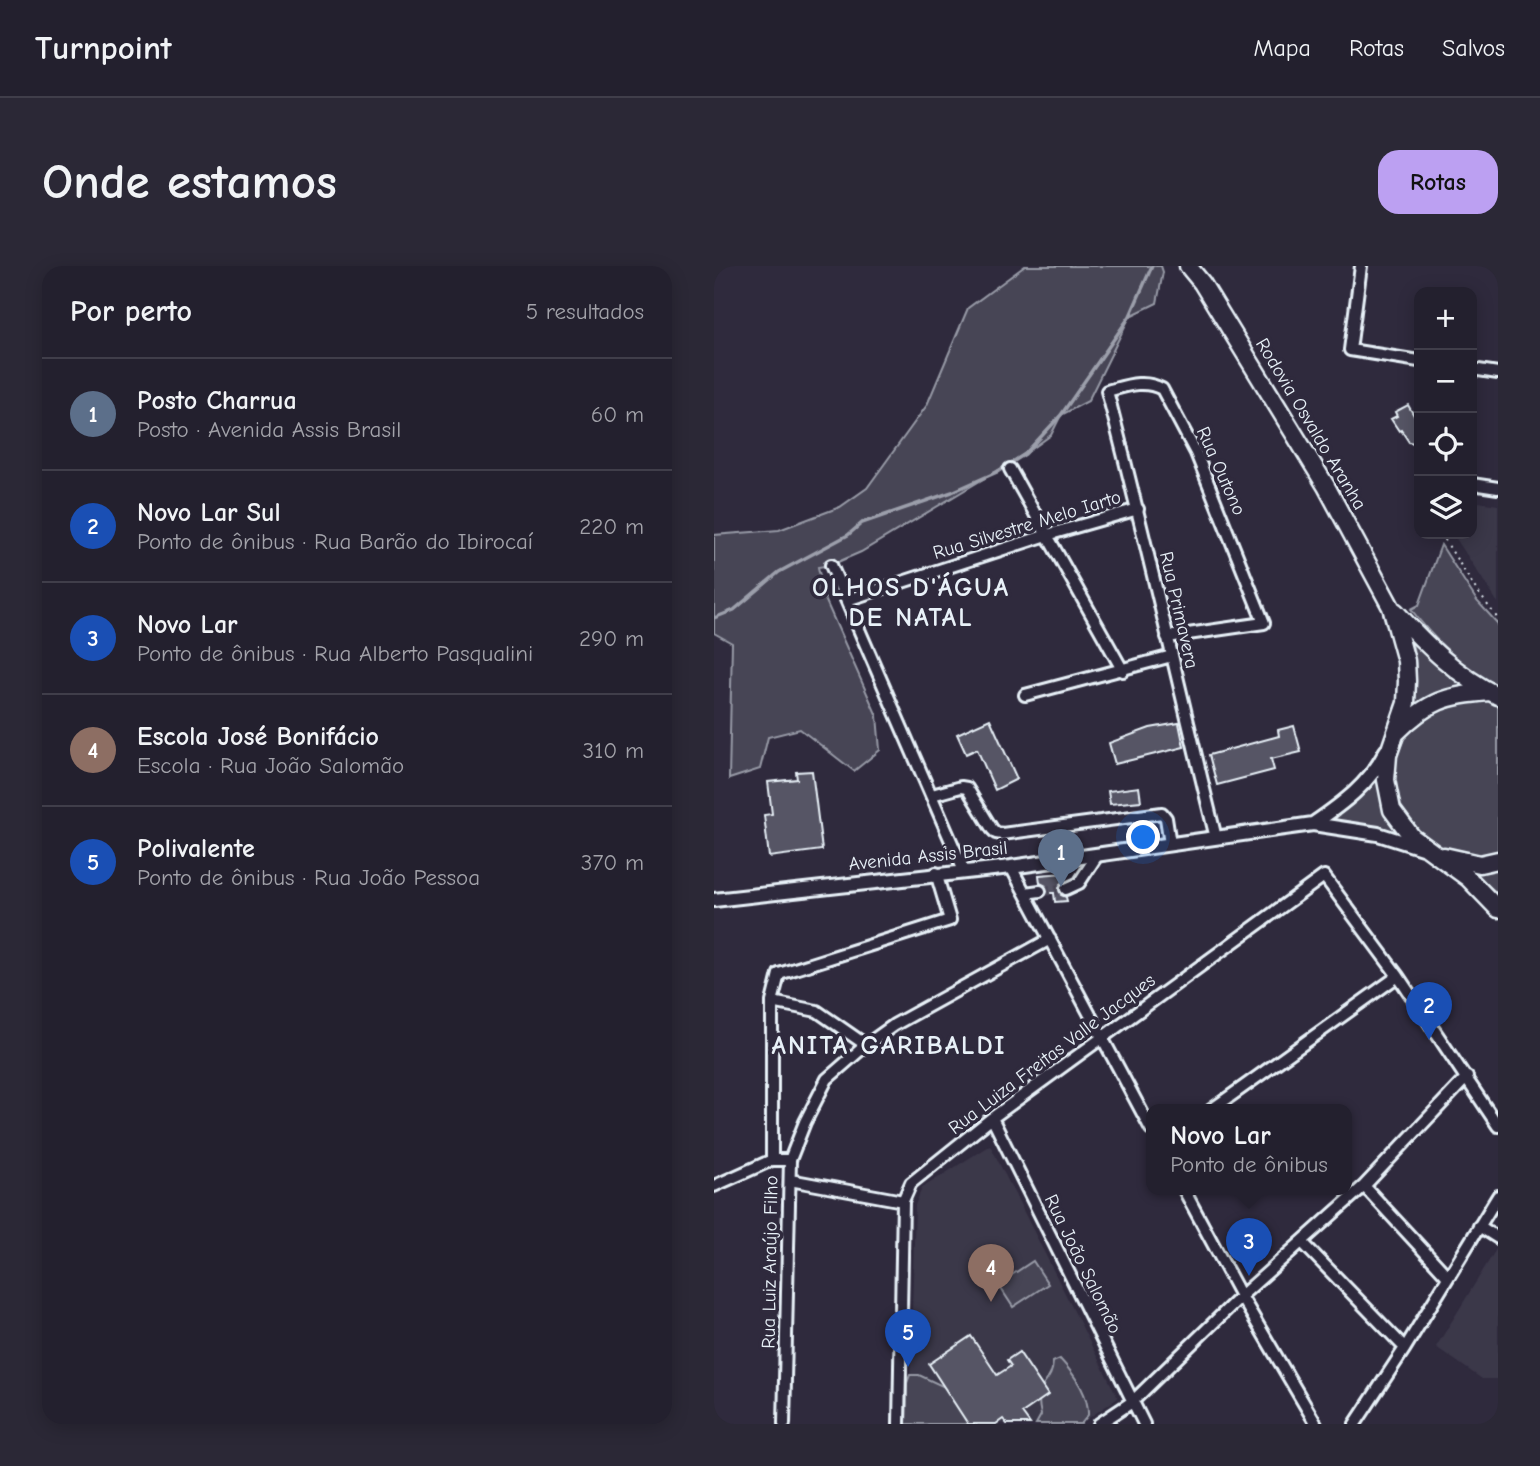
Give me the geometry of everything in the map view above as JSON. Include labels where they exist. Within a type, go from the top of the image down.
[{"type":"highway","name":"Rodovia Osvaldo Aranha","points":[[1188,266],[1202,282],[1326,486],[1391,607]]},
{"type":"highway","points":[[1391,607],[1427,647],[1448,665],[1494,694]]},
{"type":"highway","points":[[1391,607],[1406,661],[1407,681],[1406,703],[1388,755],[1386,780],[1392,810],[1404,828],[1468,878],[1498,909]]},
{"type":"highway","points":[[1393,736],[1415,714],[1433,702],[1448,697],[1494,694]]},
{"type":"highway","points":[[1432,852],[1480,864],[1498,860]]},
{"type":"main road","name":"Avenida Assis Brasil","points":[[1312,824],[1338,807],[1369,778],[1381,762],[1393,736]]},
{"type":"main road","name":"Avenida Assis Brasil","points":[[714,900],[936,873],[1011,867],[1312,824],[1378,834],[1432,852]]},
{"type":"street","points":[[1361,266],[1350,349],[1414,360]]},
{"type":"street","points":[[1477,370],[1498,373]]},
{"type":"street","name":"Rua Outono","points":[[1107,391],[1140,383],[1162,389],[1196,453],[1265,623],[1167,637]]},
{"type":"street","name":"Rua Primavera","points":[[1107,391],[1138,509],[1216,838]]},
{"type":"street","points":[[1010,469],[1123,671]]},
{"type":"street","points":[[1477,485],[1498,488]]},
{"type":"street","name":"Rua Silvestre Melo Iarto","points":[[847,600],[1047,535],[1138,509]]},
{"type":"street","points":[[831,565],[964,871]]},
{"type":"street","points":[[1025,695],[1123,671],[1171,656]]},
{"type":"street","points":[[932,795],[961,787],[967,788],[992,829],[1002,834],[1162,813],[1166,818],[1170,844]]},
{"type":"street","points":[[1066,889],[1079,883],[1098,854]]},
{"type":"street","points":[[1011,867],[1146,1119]]},
{"type":"street","points":[[772,1160],[772,1002],[779,974],[950,920],[936,873]]},
{"type":"street","name":"Rua Luiza Freitas Valle Jacques","points":[[903,1201],[911,1183],[992,1118],[1324,876],[1398,976]]},
{"type":"street","points":[[1025,893],[1040,891]]},
{"type":"street","name":"Rua Luiz Araújo Filho","points":[[784,1424],[790,1160],[805,1122],[827,1079],[866,1045],[916,1013],[1050,939]]},
{"type":"street","points":[[1219,1104],[1398,976],[1498,1126]]},
{"type":"street","points":[[772,1002],[817,1011],[866,1045]]},
{"type":"street","points":[[1099,1424],[1132,1402],[1241,1296],[1364,1185],[1467,1077]]},
{"type":"street","name":"Rua João Salomão","points":[[992,1118],[1144,1424]]},
{"type":"street","points":[[714,1186],[772,1160],[790,1160]]},
{"type":"street","points":[[790,1180],[903,1201],[899,1424]]},
{"type":"street","points":[[1364,1185],[1447,1277]]},
{"type":"street","points":[[1187,1195],[1241,1296],[1316,1424]]},
{"type":"street","points":[[1355,1424],[1498,1196]]},
{"type":"street","points":[[1479,1226],[1498,1238]]},
{"type":"street","points":[[1302,1242],[1405,1348]]},
{"type":"path","points":[[1444,539],[1498,619]]},
{"type":"shaded area","points":[[1025,266],[1161,266],[1163,272],[1157,303],[1130,316],[1088,401],[1061,415],[1051,435],[1025,454],[861,552],[831,565],[818,567],[825,599],[877,716],[880,750],[854,771],[800,729],[768,737],[760,769],[729,779],[732,643],[714,633],[714,535],[779,530],[840,507],[867,488],[927,405],[968,308]]},
{"type":"shaded area","points":[[1477,502],[1498,505],[1498,603],[1456,539],[1477,539]]},
{"type":"shaded area","points":[[1441,545],[1477,601],[1498,624],[1498,688],[1451,653],[1411,609],[1419,605]]},
{"type":"shaded area","points":[[1410,634],[1468,687],[1437,693],[1414,709],[1416,671]]},
{"type":"shaded area","points":[[1478,697],[1498,702],[1498,854],[1490,857],[1445,854],[1408,827],[1394,796],[1394,761],[1408,730],[1424,714]]},
{"type":"shaded area","points":[[1381,777],[1390,820],[1398,834],[1355,824],[1324,822],[1349,806]]},
{"type":"shaded area","points":[[1498,869],[1498,894],[1472,871]]},
{"type":"shaded area","points":[[990,1145],[1118,1398],[1080,1424],[909,1424],[915,1205],[922,1188]]},
{"type":"shaded area","points":[[1498,1246],[1498,1379],[1482,1379],[1436,1347]]},
{"type":"shaded area","points":[[1033,1261],[1048,1284],[1013,1307],[998,1284]]},
{"type":"shaded area","points":[[1060,1359],[1083,1392],[1088,1415],[1081,1424],[1036,1424],[1041,1415],[1041,1389],[1050,1376],[1053,1362]]},
{"type":"shaded area","points":[[910,1375],[919,1375],[949,1389],[972,1424],[906,1424],[907,1383]]},
{"type":"building","points":[[1408,405],[1414,415],[1414,443],[1409,442],[1391,419],[1397,416],[1395,412]]},
{"type":"building","points":[[990,719],[1017,779],[995,790],[977,749],[966,754],[957,734]]},
{"type":"building","points":[[1179,723],[1184,747],[1115,764],[1109,743],[1150,728]]},
{"type":"building","points":[[1294,726],[1301,752],[1271,759],[1274,770],[1217,785],[1209,755],[1279,736],[1278,730]]},
{"type":"building","points":[[812,771],[822,850],[769,857],[764,815],[772,814],[768,782],[797,779],[796,772]]},
{"type":"building","points":[[1139,787],[1141,801],[1110,804],[1108,791]]},
{"type":"building","points":[[1065,873],[1065,881],[1058,889],[1067,901],[1055,902],[1054,893],[1047,893],[1046,886],[1040,883],[1039,875]]},
{"type":"building","points":[[971,1336],[997,1375],[1011,1366],[1007,1360],[1019,1352],[1048,1395],[1022,1413],[1030,1424],[1007,1424],[1003,1419],[996,1424],[968,1424],[929,1364]]},
{"type":"waterway","points":[[714,618],[734,610],[779,572],[848,535],[862,523],[952,492],[997,472],[1025,454],[1061,415],[1130,316],[1152,266]]},
{"type":"tunnel","points":[[1040,891],[1066,889]]},
{"type":"place","name":"Posto Charrua","points":[[1061,887]]},
{"type":"place","name":"Novo Lar Sul","points":[[1429,1040]]},
{"type":"place","name":"Novo Lar","points":[[1249,1276]]},
{"type":"place","name":"Escola José Bonifácio","points":[[991,1302]]},
{"type":"place","name":"Polivalente","points":[[908,1367]]},
{"type":"district","name":"OLHOS D'ÁGUA DE NATAL","points":[[911,603]]},
{"type":"district","name":"ANITA GARIBALDI","points":[[889,1046]]}]
